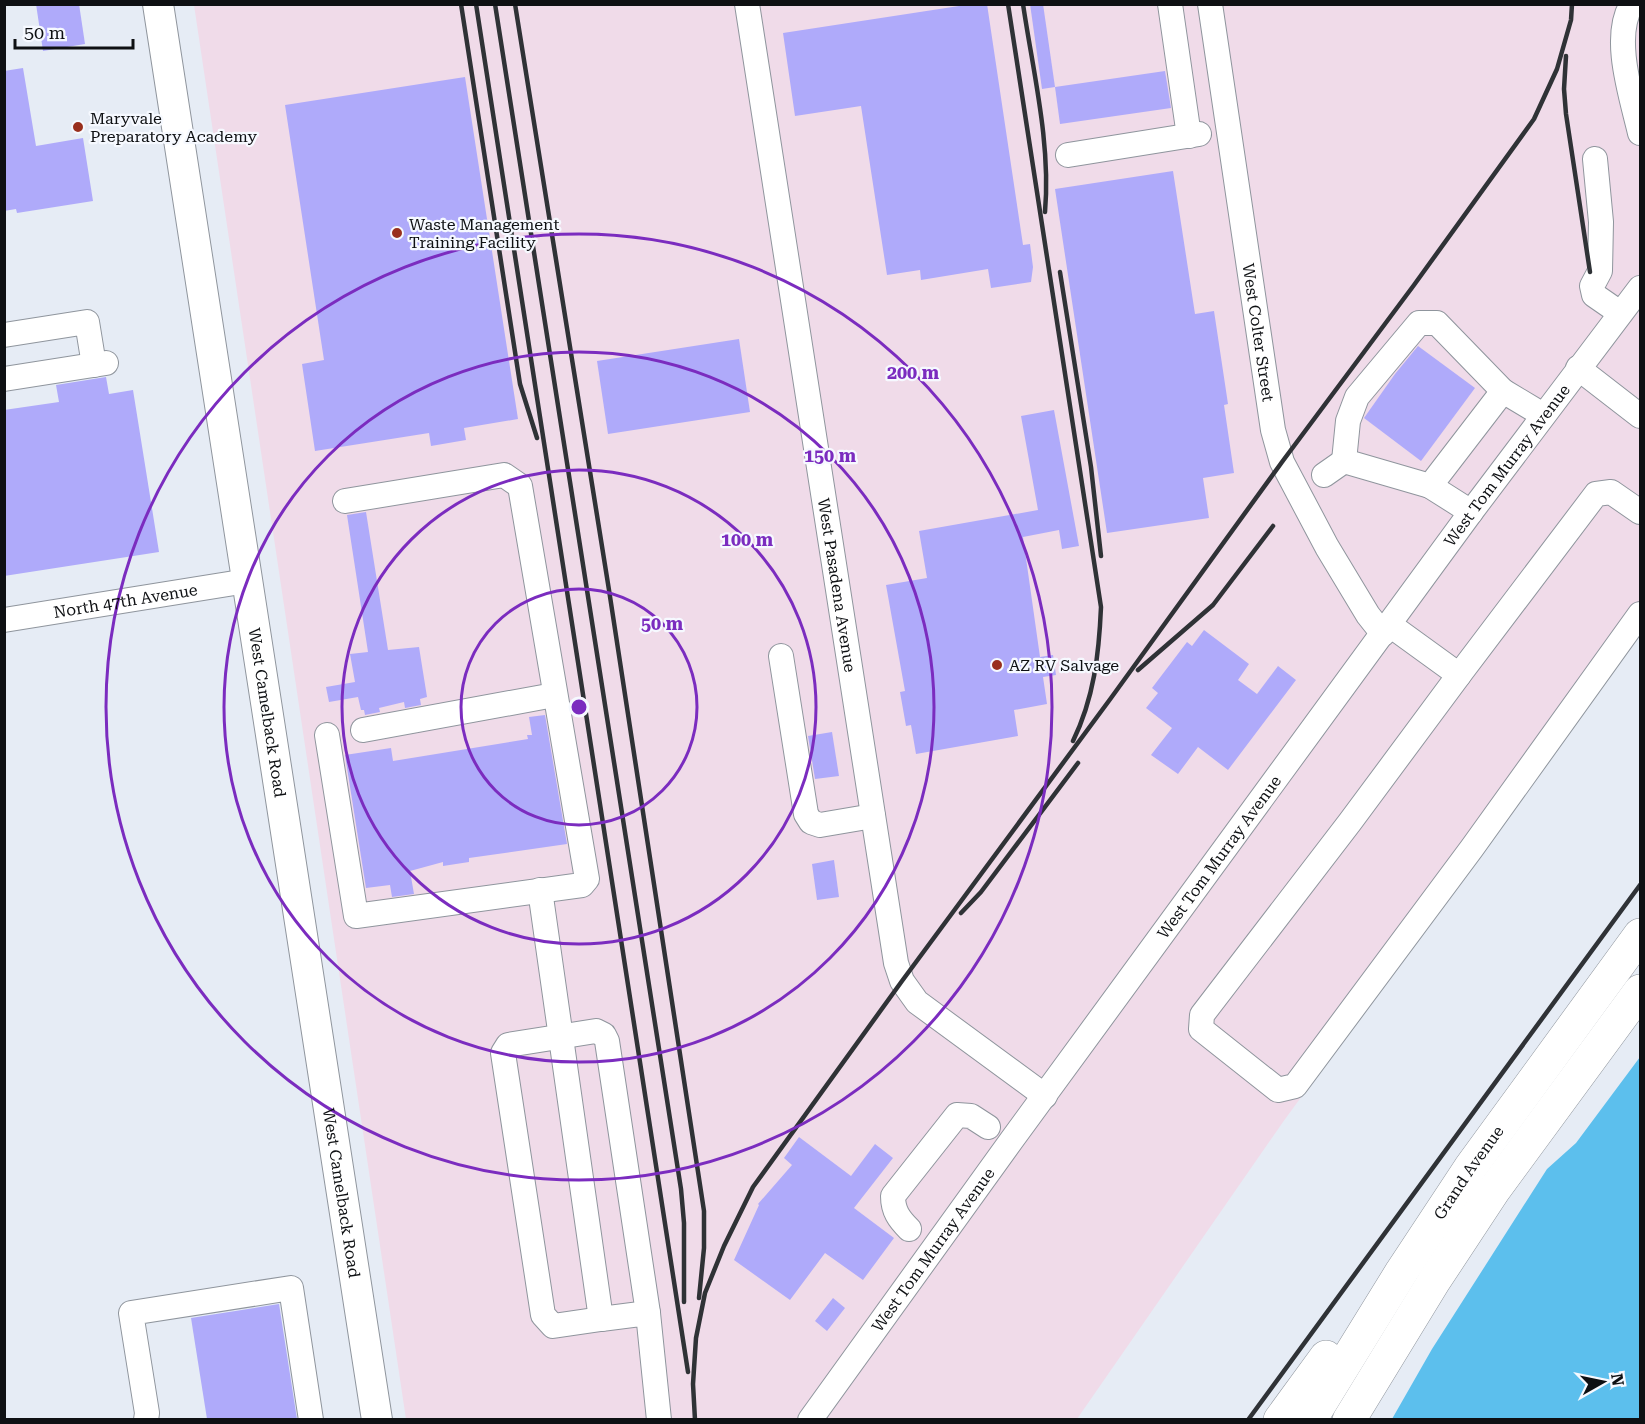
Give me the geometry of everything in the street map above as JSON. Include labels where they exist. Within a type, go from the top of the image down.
[{"type":"highway","name":"Grand Avenue","points":[[1310,1419],[1402,1271],[1483,1149],[1641,935]]},
{"type":"highway","name":"Grand Avenue","points":[[1349,1419],[1434,1281],[1494,1190],[1641,991]]},
{"type":"highway","points":[[1280,1419],[1357,1315],[1402,1271]]},
{"type":"highway","points":[[1375,1419],[1415,1348],[1434,1281]]},
{"type":"main road","name":"West Camelback Road","points":[[158,4],[377,1419]]},
{"type":"street","name":"West Pasadena Avenue","points":[[747,4],[893,947],[899,972],[905,987],[917,1002],[1045,1096]]},
{"type":"street","points":[[1068,154],[1194,135],[1170,4]]},
{"type":"street","name":"West Colter Street","points":[[1210,4],[1273,430],[1282,462],[1327,547],[1368,615],[1459,675]]},
{"type":"street","points":[[1632,4],[1627,12],[1623,37],[1627,77],[1641,133]]},
{"type":"street","points":[[1595,159],[1601,222],[1600,271],[1592,286],[1594,295],[1634,295]]},
{"type":"street","name":"West Tom Murray Avenue","points":[[810,1419],[1471,512],[1634,295]]},
{"type":"street","points":[[4,335],[87,322],[100,364],[4,379]]},
{"type":"street","points":[[1324,475],[1344,461],[1348,421],[1357,397],[1419,323],[1437,323],[1503,391],[1543,415]]},
{"type":"street","points":[[1578,368],[1641,416]]},
{"type":"street","points":[[1430,486],[1503,391]]},
{"type":"street","points":[[1344,461],[1430,486],[1471,512]]},
{"type":"street","points":[[327,735],[356,916],[582,885],[587,879],[520,486],[504,475],[345,501]]},
{"type":"street","points":[[1641,512],[1611,492],[1596,494],[1202,1015],[1201,1029],[1278,1090],[1295,1086],[1472,848],[1641,614]]},
{"type":"street","name":"North 47th Avenue","points":[[4,620],[247,581]]},
{"type":"street","points":[[781,656],[806,814],[811,822],[820,825],[873,816]]},
{"type":"street","points":[[363,730],[554,694]]},
{"type":"street","points":[[540,890],[601,1319]]},
{"type":"street","points":[[648,1313],[553,1326],[543,1315],[503,1053],[508,1045],[596,1032],[603,1035],[607,1041],[648,1313],[659,1419]]},
{"type":"street","points":[[909,1229],[893,1207],[894,1196],[957,1115],[971,1116],[987,1127]]},
{"type":"street","points":[[146,1419],[147,1413],[131,1313],[291,1288],[311,1419]]},
{"type":"shaded area","points":[[194,5],[1640,5],[1640,633],[1283,1122],[1077,1419],[406,1419]]},
{"type":"water","points":[[1640,1057],[1640,1419],[1392,1419],[1432,1349],[1547,1169],[1576,1143]]},
{"type":"building","points":[[36,4],[79,4],[85,44],[43,51]]},
{"type":"building","points":[[972,4],[987,4],[1023,245],[1030,244],[1033,267],[1031,282],[991,288],[988,269],[921,280],[920,270],[887,275],[861,106],[795,116],[783,33]]},
{"type":"building","points":[[1030,4],[1043,4],[1055,87],[1042,89]]},
{"type":"building","points":[[23,68],[36,146],[83,138],[93,201],[17,213],[16,209],[4,211],[4,71]]},
{"type":"building","points":[[1165,71],[1171,108],[1060,124],[1055,87]]},
{"type":"building","name":"Waste Management Training Facility","points":[[465,77],[518,419],[464,428],[466,440],[431,446],[429,433],[315,451],[302,364],[324,360],[285,105]]},
{"type":"building","points":[[1173,171],[1195,314],[1214,311],[1228,404],[1224,405],[1234,473],[1203,478],[1209,518],[1107,533],[1055,189]]},
{"type":"building","points":[[739,339],[750,412],[608,434],[597,361]]},
{"type":"building","points":[[1418,346],[1475,388],[1421,461],[1364,418]]},
{"type":"building","points":[[106,377],[109,394],[133,390],[159,552],[4,576],[4,410],[59,402],[56,385]]},
{"type":"building","points":[[1054,410],[1079,546],[1062,549],[1059,530],[1023,537],[1040,657],[1053,655],[1056,675],[1043,677],[1047,704],[1014,710],[1018,736],[916,754],[911,725],[906,726],[900,692],[905,691],[886,585],[927,578],[919,531],[1038,510],[1021,416]]},
{"type":"building","points":[[366,512],[388,650],[419,647],[427,697],[420,699],[421,705],[405,708],[404,702],[379,708],[380,712],[365,715],[364,710],[361,710],[358,697],[329,702],[326,687],[355,682],[350,654],[368,652],[347,515]]},
{"type":"building","points":[[1204,630],[1249,664],[1238,680],[1257,694],[1278,666],[1296,680],[1228,770],[1198,747],[1178,774],[1151,755],[1172,728],[1146,708],[1158,693],[1152,688],[1187,642],[1192,646]]},
{"type":"building","points":[[545,715],[567,844],[469,858],[469,862],[443,866],[443,862],[410,871],[414,894],[392,897],[390,885],[366,888],[345,755],[391,748],[393,761],[528,739],[527,735],[532,735],[529,717]]},
{"type":"building","points":[[832,732],[839,776],[815,779],[808,736]]},
{"type":"building","points":[[834,860],[839,897],[817,900],[812,864]]},
{"type":"building","points":[[799,1137],[851,1176],[875,1144],[893,1158],[854,1208],[894,1238],[863,1280],[825,1253],[790,1300],[734,1260],[758,1204],[792,1165],[784,1158]]},
{"type":"building","points":[[833,1298],[845,1308],[827,1331],[815,1321]]},
{"type":"building","points":[[279,1304],[297,1419],[207,1419],[191,1318]]},
{"type":"railway","points":[[461,4],[520,384],[537,438]]},
{"type":"railway","points":[[476,4],[688,1372]]},
{"type":"railway","points":[[495,4],[681,1189],[684,1223],[684,1302]]},
{"type":"railway","points":[[515,4],[609,590],[704,1211],[704,1248],[699,1298]]},
{"type":"railway","points":[[1008,4],[1101,607],[1099,642],[1091,692],[1073,741]]},
{"type":"railway","points":[[1023,4],[1046,160],[1045,212]]},
{"type":"railway","points":[[695,1420],[693,1384],[696,1338],[705,1293],[724,1246],[753,1187],[1534,119],[1557,69],[1571,20],[1572,4]]},
{"type":"railway","points":[[1566,56],[1564,89],[1566,114],[1590,272]]},
{"type":"railway","points":[[1060,272],[1091,467],[1101,556]]},
{"type":"railway","points":[[1138,670],[1213,605],[1273,526]]},
{"type":"railway","points":[[961,913],[981,892],[1078,763]]},
{"type":"railway","points":[[1248,1420],[1640,885]]},
{"type":"place","name":"Maryvale Preparatory Academy","points":[[78,127]]},
{"type":"place","name":"Waste Management Training Facility","points":[[397,233]]},
{"type":"place","name":"AZ RV Salvage","points":[[997,665]]}]
